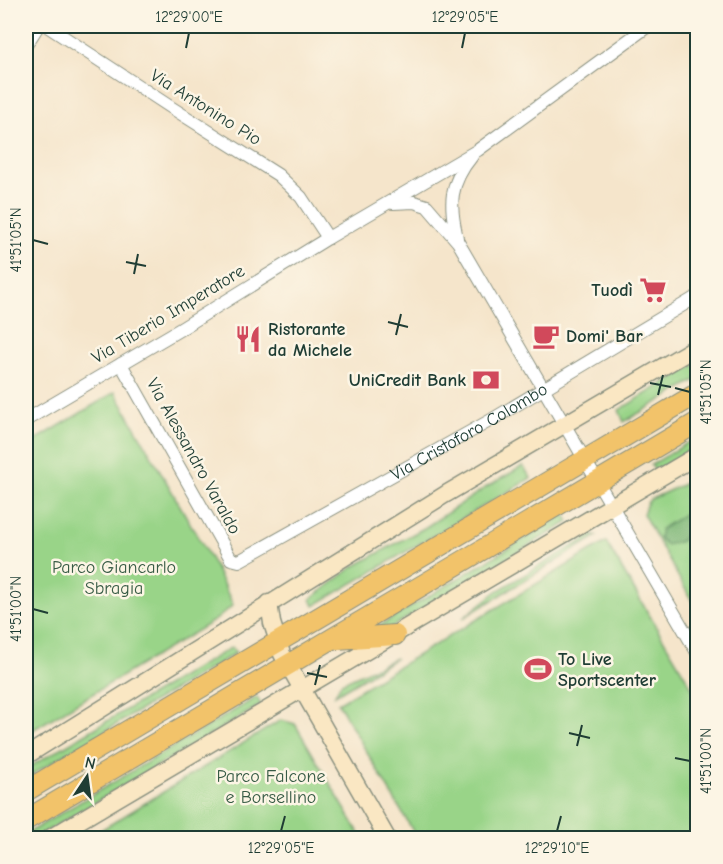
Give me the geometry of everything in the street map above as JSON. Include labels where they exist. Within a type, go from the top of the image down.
[{"type":"main road","points":[[26,756],[446,494],[698,346]]},
{"type":"main road","points":[[26,791],[698,393]]},
{"type":"main road","points":[[26,820],[698,422]]},
{"type":"main road","points":[[50,838],[698,455]]},
{"type":"main road","points":[[269,603],[277,642],[287,666],[387,838]]},
{"type":"main road","points":[[331,639],[395,635]]},
{"type":"street","points":[[26,45],[38,26]]},
{"type":"street","name":"Via Antonino Pio","points":[[47,26],[278,175],[301,197],[328,238]]},
{"type":"street","points":[[389,204],[478,150],[648,26]]},
{"type":"street","points":[[458,242],[452,216],[452,191],[465,165],[478,150]]},
{"type":"street","points":[[389,204],[414,202],[427,206],[458,242],[698,654]]},
{"type":"street","name":"Via Tiberio Imperatore","points":[[26,420],[328,238],[389,204]]},
{"type":"street","name":"Via Cristoforo Colombo","points":[[239,561],[463,436],[698,296]]},
{"type":"street","name":"Via Alessandro Varaldo","points":[[122,364],[231,559],[239,561]]},
{"type":"green space","points":[[697,363],[697,379],[624,422],[619,410]]},
{"type":"green space","name":"Parco Giancarlo Sbragia","points":[[115,392],[214,565],[233,605],[217,619],[26,734],[26,446]]},
{"type":"green space","points":[[697,437],[697,446],[655,471],[651,465]]},
{"type":"green space","points":[[523,466],[531,478],[314,606],[311,599],[353,567],[426,527]]},
{"type":"green space","points":[[697,478],[697,610],[643,514],[651,499]]},
{"type":"green space","points":[[697,506],[697,522],[681,541],[666,545],[659,538],[661,529]]},
{"type":"green space","points":[[565,514],[569,522],[390,628],[369,632]]},
{"type":"green space","points":[[592,535],[597,536],[463,618],[497,591]]},
{"type":"green space","name":"To Live Sportscenter","points":[[606,542],[697,696],[697,831],[686,838],[417,838],[338,703]]},
{"type":"green space","points":[[232,647],[236,653],[26,778],[26,769]]},
{"type":"green space","points":[[396,658],[335,695],[341,683]]},
{"type":"green space","points":[[257,697],[261,705],[35,838],[26,838],[26,834]]},
{"type":"green space","name":"Parco Falcone e Borsellino","points":[[281,720],[295,724],[362,838],[88,838]]},
{"type":"place","name":"Tuodì","points":[[653,290]]},
{"type":"place","name":"Domi' Bar","points":[[546,336]]},
{"type":"place","name":"Ristorante da Michele","points":[[248,339]]},
{"type":"place","name":"UniCredit Bank","points":[[486,380]]},
{"type":"place","name":"To Live Sportscenter","points":[[538,669]]}]
